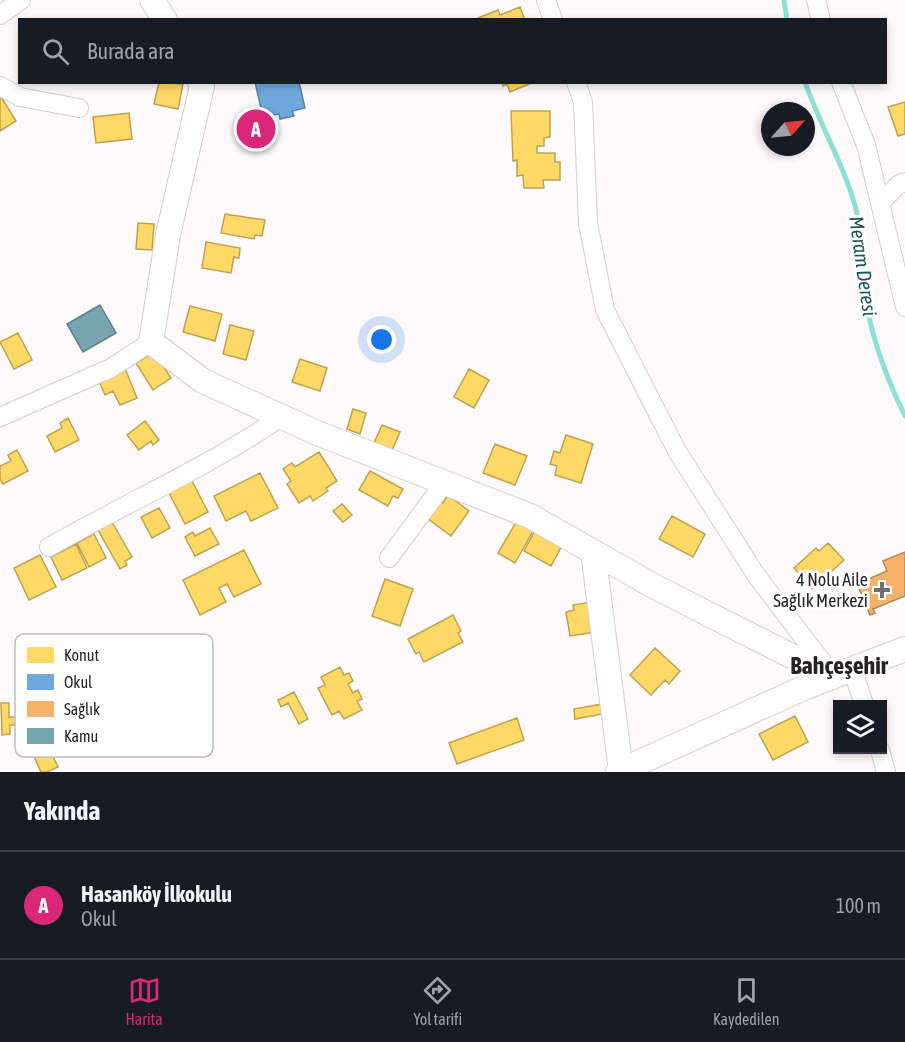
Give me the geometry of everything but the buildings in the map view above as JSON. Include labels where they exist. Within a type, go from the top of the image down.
[{"type":"street","points":[[0,15],[21,0]]},
{"type":"street","points":[[152,0],[164,18]]},
{"type":"street","points":[[546,0],[552,18]]},
{"type":"street","points":[[816,0],[820,18]]},
{"type":"street","points":[[0,417],[111,368],[151,342],[168,235],[200,84]]},
{"type":"street","points":[[577,84],[583,102],[588,223],[605,310],[677,451],[756,575],[843,673],[861,700]]},
{"type":"street","points":[[842,84],[866,145],[905,307]]},
{"type":"street","points":[[0,86],[20,97],[79,108]]},
{"type":"street","points":[[880,202],[898,185],[905,182]]},
{"type":"street","points":[[151,342],[203,381],[317,433],[530,516],[657,588],[843,673]]},
{"type":"street","points":[[50,547],[100,518],[247,441],[281,417]]},
{"type":"street","points":[[389,558],[444,483]]},
{"type":"street","points":[[593,552],[620,771],[808,686],[905,649]]},
{"type":"street","points":[[881,754],[886,772]]},
{"type":"waterway","name":"Meram Deresi","points":[[784,0],[787,18]]},
{"type":"waterway","name":"Meram Deresi","points":[[806,84],[856,208],[860,227],[866,304],[885,369],[905,416]]},
{"type":"place","name":"Hasanköy İlkokulu","points":[[256,129]]},
{"type":"place","name":"4 Nolu Aile Sağlık Merkezi","points":[[882,590]]},
{"type":"district","name":"Bahçeşehir","points":[[839,666]]}]
